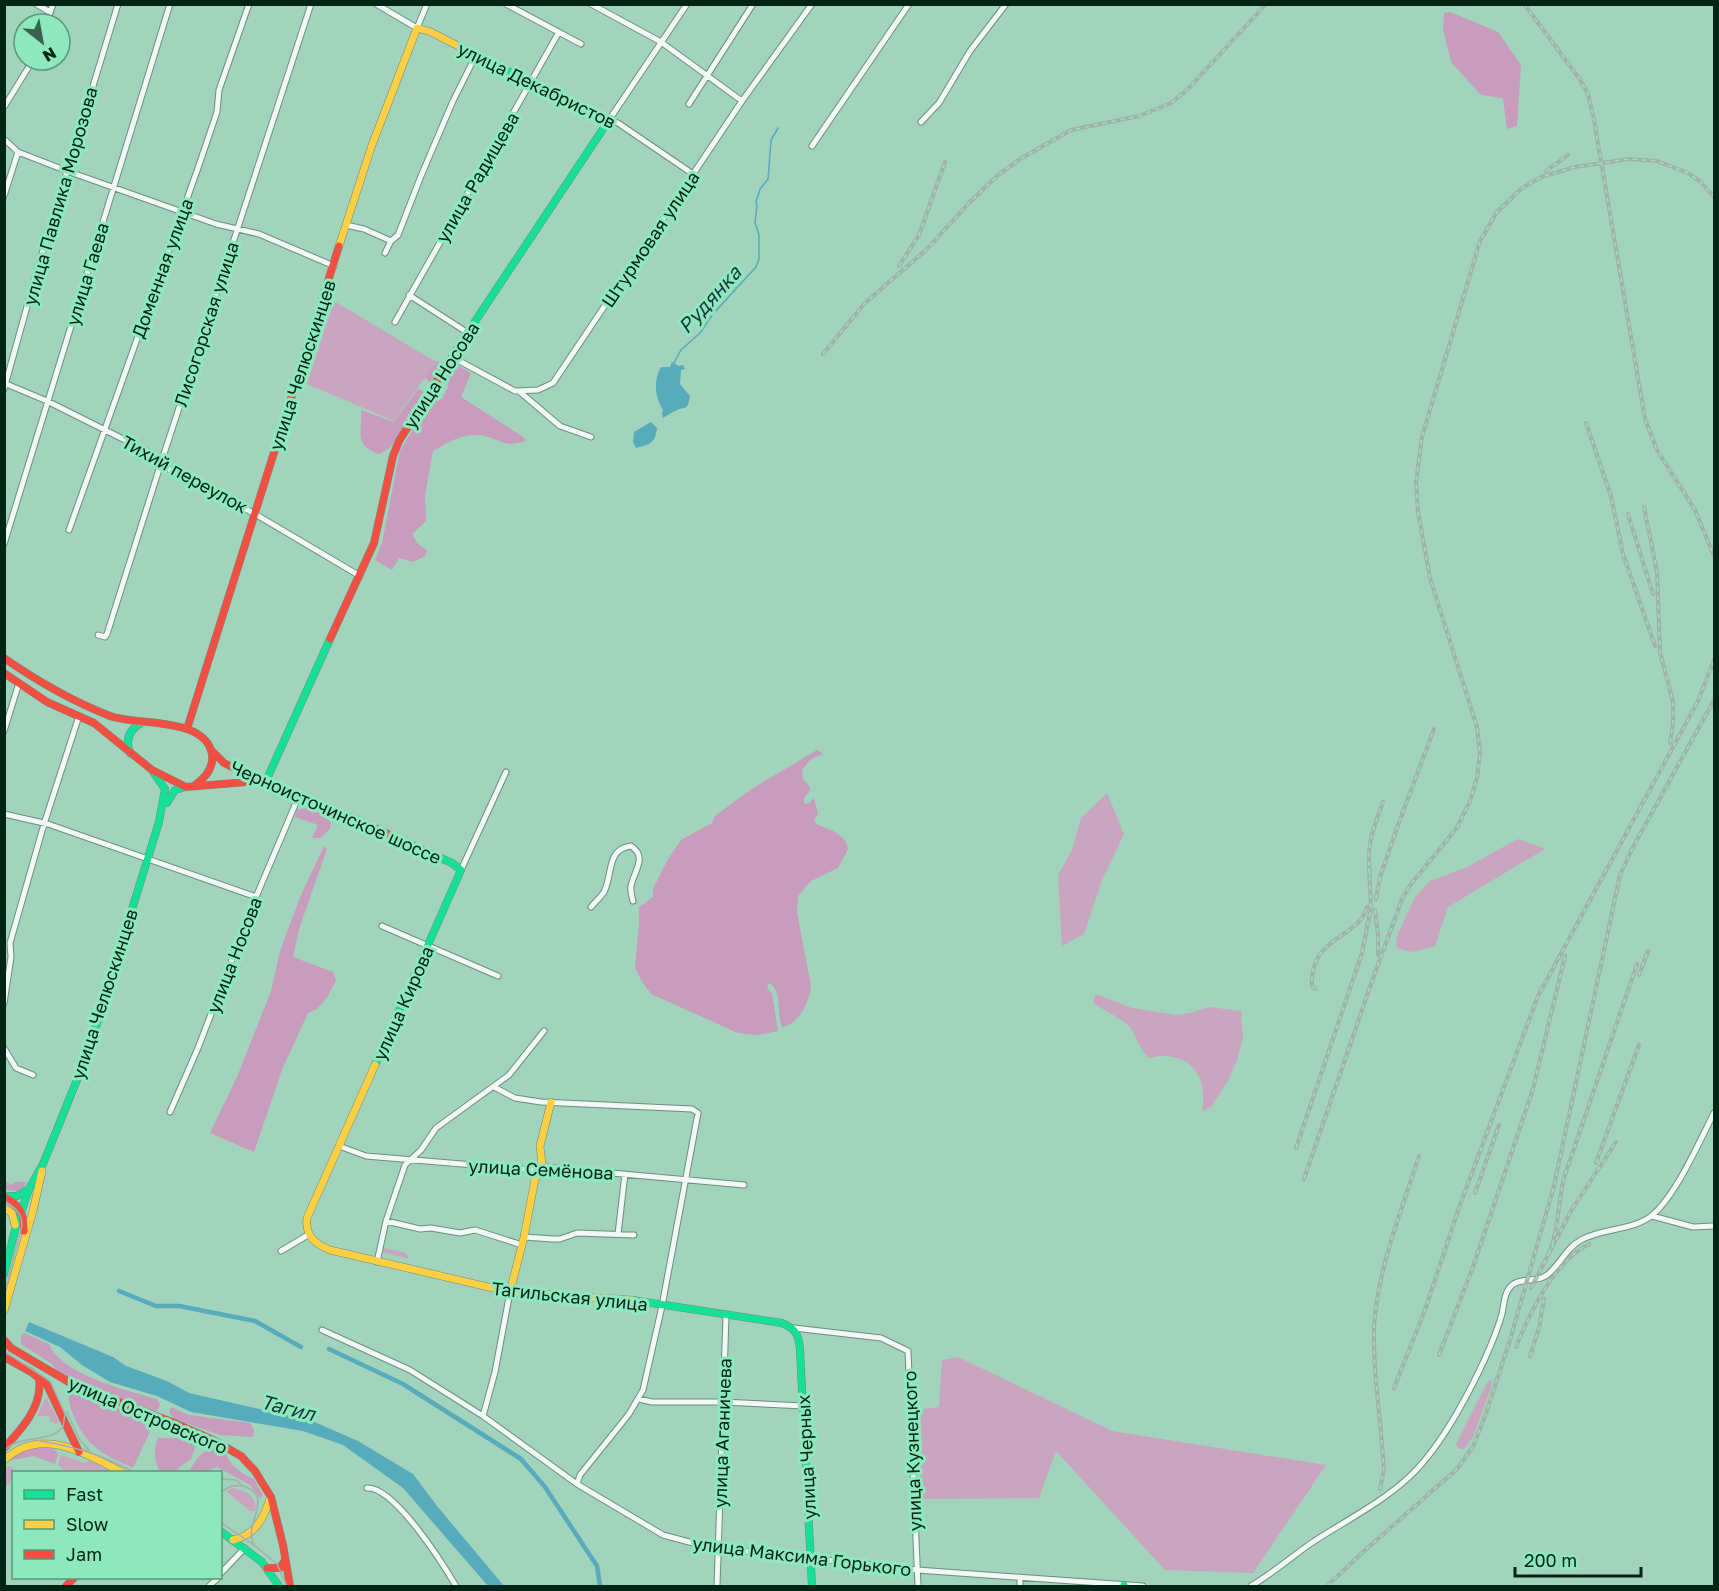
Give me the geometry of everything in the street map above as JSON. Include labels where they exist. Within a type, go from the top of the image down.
[{"type":"main road","name":"улица Декабристов","points":[[417,28],[431,32],[530,83],[609,120]]},
{"type":"main road","name":"улица Челюскинцев","points":[[187,729],[372,145],[417,28]]},
{"type":"main road","name":"улица Носова","points":[[263,781],[360,576],[378,529],[395,449],[413,416],[609,120]]},
{"type":"main road","points":[[4,658],[46,687],[114,718],[127,722],[159,723],[187,729],[202,738],[212,751],[209,772],[203,780],[190,787]]},
{"type":"main road","points":[[4,672],[47,702],[94,723],[152,770],[190,787],[263,781]]},
{"type":"main road","points":[[130,753],[129,734],[135,726],[145,722]]},
{"type":"main road","name":"Черноисточинское шоссе","points":[[212,751],[224,763],[298,798],[384,831],[452,863],[461,870]]},
{"type":"main road","name":"улица Челюскинцев","points":[[152,770],[165,789],[159,822]]},
{"type":"main road","name":"улица Челюскинцев","points":[[4,1274],[15,1230],[29,1189],[43,1164],[87,1055],[159,822],[175,790],[190,787]]},
{"type":"main road","name":"улица Кирова","points":[[308,1235],[307,1218],[461,870]]},
{"type":"main road","points":[[510,1292],[536,1179],[542,1165],[541,1140],[551,1102]]},
{"type":"main road","name":"улица Челюскинцев","points":[[4,1311],[40,1185],[43,1164]]},
{"type":"main road","points":[[4,1197],[17,1196],[29,1189]]},
{"type":"main road","points":[[4,1197],[15,1202],[22,1210],[25,1237]]},
{"type":"main road","points":[[4,1208],[12,1213],[15,1230]]},
{"type":"main road","name":"Тагильская улица","points":[[308,1235],[322,1247],[510,1292],[594,1295],[782,1323],[795,1328]]},
{"type":"main road","name":"улица Черных","points":[[795,1328],[799,1336],[804,1406],[812,1587]]},
{"type":"main road","name":"улица Островского","points":[[4,1340],[11,1348],[74,1385],[172,1422],[236,1451],[255,1471],[271,1497],[281,1535],[290,1587]]},
{"type":"main road","name":"улица Островского","points":[[4,1357],[39,1377],[52,1391],[79,1452]]},
{"type":"main road","points":[[6,1454],[40,1396],[39,1377]]},
{"type":"main road","points":[[6,1454],[21,1446],[43,1443],[79,1452],[118,1471]]},
{"type":"main road","points":[[233,1540],[243,1539],[256,1528],[267,1511],[271,1497]]},
{"type":"main road","points":[[222,1532],[245,1548],[267,1568],[279,1587]]},
{"type":"main road","points":[[267,1568],[280,1568],[285,1560]]},
{"type":"street","points":[[36,4],[51,12],[53,4]]},
{"type":"street","name":"улица Павлика Морозова","points":[[5,385],[117,4]]},
{"type":"street","name":"улица Гаева","points":[[4,544],[170,4]]},
{"type":"street","name":"Доменная улица","points":[[69,530],[217,112],[219,90],[249,4]]},
{"type":"street","name":"Лисогорская улица","points":[[98,635],[105,637],[107,634],[311,4]]},
{"type":"street","name":"улица Декабристов","points":[[376,4],[417,28]]},
{"type":"street","name":"улица Челюскинцев","points":[[417,28],[427,4]]},
{"type":"street","points":[[506,4],[581,44]]},
{"type":"street","points":[[591,4],[662,42],[742,101]]},
{"type":"street","name":"улица Носова","points":[[609,120],[687,4]]},
{"type":"street","points":[[689,104],[753,4]]},
{"type":"street","name":"Штурмовая улица","points":[[520,392],[538,390],[558,378],[742,101],[812,4]]},
{"type":"street","points":[[812,146],[909,4]]},
{"type":"street","points":[[921,122],[939,103],[970,51],[1006,4]]},
{"type":"street","name":"улица Радищева","points":[[394,322],[559,32]]},
{"type":"street","points":[[385,253],[391,241],[398,235],[420,176],[476,55]]},
{"type":"street","points":[[4,107],[26,72]]},
{"type":"street","name":"улица Декабристов","points":[[609,120],[618,123],[693,174]]},
{"type":"street","points":[[4,139],[18,152],[113,189],[216,224],[259,234],[334,266]]},
{"type":"street","points":[[4,196],[18,152]]},
{"type":"street","points":[[346,225],[364,229],[391,241]]},
{"type":"street","points":[[409,296],[468,333]]},
{"type":"street","points":[[452,357],[520,392],[560,426],[591,437]]},
{"type":"street","name":"Тихий переулок","points":[[5,385],[47,401],[151,453],[171,471],[255,514],[360,576]]},
{"type":"street","points":[[4,731],[19,683]]},
{"type":"street","points":[[4,1003],[11,957],[7,944],[79,716]]},
{"type":"street","name":"улица Кирова","points":[[461,870],[506,772]]},
{"type":"street","name":"улица Носова","points":[[170,1112],[298,798]]},
{"type":"street","points":[[4,814],[44,824],[148,858],[256,897]]},
{"type":"street","points":[[591,907],[604,891],[614,855],[624,847],[631,846],[640,856],[631,888],[633,901]]},
{"type":"street","points":[[382,926],[498,976]]},
{"type":"street","points":[[377,1262],[386,1221],[404,1167],[421,1150],[436,1128],[509,1075],[544,1031]]},
{"type":"street","points":[[4,1048],[16,1068],[33,1075]]},
{"type":"street","points":[[494,1087],[514,1098],[695,1110],[699,1117],[693,1137],[662,1306],[639,1400],[587,1464],[577,1484]]},
{"type":"street","points":[[1251,1587],[1312,1543],[1383,1498],[1424,1462],[1457,1412],[1491,1346],[1511,1286],[1518,1281],[1546,1276],[1568,1250],[1583,1239],[1638,1223],[1652,1216],[1668,1197],[1714,1113]]},
{"type":"street","name":"улица Семёнова","points":[[339,1146],[366,1156],[539,1169],[545,1167],[744,1185]]},
{"type":"street","points":[[618,1234],[625,1174]]},
{"type":"street","points":[[1652,1216],[1693,1227],[1714,1226]]},
{"type":"street","points":[[386,1221],[420,1229],[431,1228],[460,1233],[476,1230],[523,1241],[560,1239],[577,1233],[634,1235]]},
{"type":"street","points":[[281,1251],[308,1235]]},
{"type":"street","points":[[483,1416],[495,1372],[510,1292]]},
{"type":"street","name":"улица Аганичева","points":[[717,1587],[726,1316]]},
{"type":"street","name":"Тагильская улица","points":[[795,1328],[881,1338],[908,1351]]},
{"type":"street","name":"улица Максима Горького","points":[[322,1330],[410,1370],[483,1416],[577,1484],[663,1535],[719,1549],[917,1570],[1143,1587]]},
{"type":"street","name":"улица Кузнецкого","points":[[908,1351],[918,1587]]},
{"type":"street","points":[[639,1400],[804,1406]]},
{"type":"street","points":[[368,1488],[376,1489],[396,1504],[408,1517],[435,1553],[456,1587]]},
{"type":"street","points":[[222,1573],[245,1548]]},
{"type":"street","points":[[1020,1577],[1020,1587]]},
{"type":"shaded area","points":[[1450,12],[1498,32],[1521,65],[1517,126],[1507,129],[1503,98],[1481,95],[1451,62],[1443,29],[1444,13]]},
{"type":"shaded area","points":[[334,301],[436,362],[394,421],[307,384]]},
{"type":"shaded area","points":[[437,361],[443,364],[430,383],[425,377]]},
{"type":"shaded area","points":[[457,365],[471,373],[461,397],[526,441],[508,444],[485,436],[471,435],[458,438],[433,451],[425,495],[426,521],[412,534],[418,544],[427,550],[425,556],[413,562],[399,558],[392,570],[375,560],[382,543],[400,451],[429,402],[442,399],[448,387],[446,374]]},
{"type":"shaded area","points":[[418,389],[425,394],[390,448],[379,454],[365,446],[361,437],[361,410],[394,422]]},
{"type":"shaded area","points":[[817,750],[823,754],[811,759],[802,770],[803,779],[810,787],[804,803],[808,804],[814,798],[818,814],[814,819],[816,824],[844,839],[848,849],[838,868],[811,881],[798,896],[797,912],[811,986],[802,1012],[793,1022],[782,1027],[778,997],[769,983],[767,987],[772,994],[778,1031],[758,1035],[738,1033],[651,994],[635,967],[639,907],[653,897],[653,889],[668,859],[681,840],[712,823],[715,816],[750,790]]},
{"type":"shaded area","points":[[1107,793],[1124,834],[1102,880],[1084,934],[1062,946],[1058,875],[1072,850],[1081,818]]},
{"type":"shaded area","points":[[305,808],[323,814],[331,823],[330,829],[320,838],[312,838],[318,825],[295,817],[297,810]]},
{"type":"shaded area","points":[[1518,839],[1545,849],[1448,907],[1435,946],[1412,952],[1397,948],[1396,938],[1415,897],[1430,881],[1467,867]]},
{"type":"shaded area","points":[[324,846],[327,849],[299,929],[293,957],[333,972],[336,980],[327,998],[317,1009],[308,1013],[283,1067],[254,1152],[210,1133],[237,1077],[271,991],[280,951],[301,895]]},
{"type":"shaded area","points":[[1096,994],[1132,1008],[1176,1015],[1209,1007],[1241,1011],[1243,1038],[1237,1060],[1229,1079],[1211,1107],[1202,1111],[1203,1092],[1198,1075],[1193,1068],[1178,1058],[1165,1056],[1149,1058],[1129,1026],[1093,1003]]},
{"type":"shaded area","points":[[5,1181],[11,1185],[15,1182],[27,1182],[17,1191],[5,1190]]},
{"type":"shaded area","points":[[385,1248],[406,1253],[409,1259],[382,1252]]},
{"type":"shaded area","points":[[24,1333],[49,1344],[66,1364],[96,1380],[157,1399],[160,1405],[157,1411],[147,1410],[60,1376],[52,1364],[21,1344],[21,1336]]},
{"type":"shaded area","points":[[958,1357],[1112,1431],[1326,1465],[1253,1573],[1165,1570],[1056,1451],[1039,1498],[920,1499],[915,1410],[939,1407],[942,1360]]},
{"type":"shaded area","points":[[1490,1380],[1492,1381],[1491,1388],[1473,1437],[1464,1449],[1459,1449],[1456,1444]]},
{"type":"shaded area","points":[[69,1390],[145,1417],[152,1427],[133,1468],[107,1455],[93,1445],[81,1431],[71,1409]]},
{"type":"shaded area","points":[[46,1397],[59,1421],[56,1424],[50,1421],[49,1416],[37,1416]]},
{"type":"shaded area","points":[[171,1407],[189,1415],[250,1423],[254,1430],[253,1437],[220,1435],[174,1419],[169,1412]]},
{"type":"shaded area","points":[[158,1438],[178,1438],[196,1445],[191,1459],[177,1471],[160,1471],[156,1463],[155,1447]]},
{"type":"shaded area","points":[[41,1446],[54,1449],[58,1454],[55,1464],[34,1456],[5,1461],[22,1450]]},
{"type":"shaded area","points":[[218,1447],[226,1453],[237,1469],[254,1479],[263,1495],[260,1498],[250,1485],[217,1467],[206,1471],[190,1471],[200,1455]]},
{"type":"shaded area","points":[[61,1455],[84,1463],[90,1461],[110,1471],[63,1471],[58,1465]]},
{"type":"shaded area","points":[[12,1467],[13,1471],[12,1478],[5,1489],[5,1468]]},
{"type":"shaded area","points":[[232,1488],[242,1490],[255,1501],[255,1511],[250,1511],[226,1491]]},
{"type":"water","points":[[672,362],[679,366],[683,365],[685,369],[681,370],[680,384],[690,396],[685,408],[663,418],[656,383],[661,367],[670,367]]},
{"type":"water","points":[[651,422],[657,428],[653,440],[636,448],[633,442],[634,432]]},
{"type":"water","points":[[29,1322],[113,1357],[126,1366],[167,1381],[189,1393],[312,1421],[358,1441],[413,1474],[504,1586],[488,1586],[403,1488],[343,1445],[303,1431],[191,1412],[157,1396],[110,1382],[82,1365],[60,1347],[25,1331]]},
{"type":"waterway","name":"Рудянка","points":[[674,363],[681,350],[700,333],[712,315],[756,267],[759,259],[759,235],[755,222],[756,202],[760,189],[768,179],[771,140],[778,128]]},
{"type":"waterway","points":[[119,1291],[156,1306],[179,1306],[255,1321],[301,1347]]},
{"type":"waterway","points":[[329,1349],[403,1384],[521,1459],[545,1487],[597,1566],[600,1586]]},
{"type":"tram line","points":[[4,1201],[17,1211],[22,1225],[4,1295]]},
{"type":"tram line","points":[[4,1351],[50,1381],[65,1414],[63,1427],[57,1432],[42,1438],[18,1442],[4,1451]]},
{"type":"tram line","points":[[67,1412],[79,1439],[89,1450]]},
{"type":"tram line","points":[[40,1441],[88,1452],[132,1471]]},
{"type":"tram line","points":[[222,1479],[236,1480],[242,1485]]},
{"type":"tram line","points":[[222,1492],[240,1485],[252,1490],[257,1496],[258,1504],[251,1537],[254,1545]]},
{"type":"tram line","points":[[222,1523],[277,1564],[287,1586]]},
{"type":"railway","points":[[823,354],[864,304],[927,249],[997,176],[1020,159],[1071,130],[1139,116],[1171,103],[1188,89],[1266,4]]},
{"type":"railway","points":[[1524,4],[1579,78],[1588,94],[1645,419],[1657,450],[1695,510],[1714,556]]},
{"type":"railway","points":[[1546,171],[1568,155]]},
{"type":"railway","points":[[1304,1179],[1402,899],[1411,884],[1456,829],[1470,801],[1477,778],[1480,754],[1477,727],[1430,578],[1418,512],[1416,482],[1422,437],[1480,241],[1497,212],[1521,189],[1541,177],[1575,167],[1629,159],[1657,161],[1688,173],[1701,182],[1714,197]]},
{"type":"railway","points":[[899,266],[919,235],[945,162]]},
{"type":"railway","points":[[1586,423],[1611,496],[1623,554],[1655,646]]},
{"type":"railway","points":[[1644,507],[1657,572],[1660,652],[1673,702],[1670,743]]},
{"type":"railway","points":[[1628,514],[1653,594]]},
{"type":"railway","points":[[1394,1388],[1425,1310],[1460,1205],[1538,996],[1698,701],[1714,660]]},
{"type":"railway","points":[[1327,1586],[1457,1469],[1473,1447],[1510,1340],[1554,1186],[1620,875],[1714,700]]},
{"type":"railway","points":[[1376,899],[1380,877],[1434,729]]},
{"type":"railway","points":[[1370,875],[1370,846],[1373,829],[1383,802]]},
{"type":"railway","points":[[1296,1148],[1362,953],[1371,908],[1369,868]]},
{"type":"railway","points":[[1315,989],[1312,986],[1313,970],[1318,957],[1326,947],[1363,917],[1367,907]]},
{"type":"railway","points":[[1375,910],[1378,955]]},
{"type":"railway","points":[[1639,975],[1648,951]]},
{"type":"railway","points":[[1439,1355],[1473,1267],[1533,1089],[1565,956]]},
{"type":"railway","points":[[1549,1253],[1555,1234],[1565,1175],[1637,964]]},
{"type":"railway","points":[[1596,1163],[1639,1045]]},
{"type":"railway","points":[[1475,1193],[1499,1125]]},
{"type":"railway","points":[[1531,1288],[1571,1211],[1616,1142]]},
{"type":"railway","points":[[1380,1489],[1384,1470],[1375,1361],[1376,1307],[1391,1241],[1419,1156]]},
{"type":"railway","points":[[1516,1347],[1545,1289],[1565,1262],[1589,1244]]},
{"type":"railway","points":[[1530,1356],[1539,1328],[1544,1299]]},
{"type":"traffic: fast","points":[[464,338],[609,120],[472,53]]},
{"type":"traffic: fast","points":[[266,781],[330,639]]},
{"type":"traffic: fast","points":[[130,753],[129,736],[141,723]]},
{"type":"traffic: fast","points":[[4,1274],[15,1230],[29,1189],[43,1164],[87,1055],[159,822],[165,789],[153,772]]},
{"type":"traffic: fast","points":[[167,803],[175,790],[186,787]]},
{"type":"traffic: fast","points":[[375,1065],[461,870],[436,856]]},
{"type":"traffic: fast","points":[[7,1196],[17,1196],[29,1189]]},
{"type":"traffic: fast","points":[[632,1300],[782,1323],[796,1333],[800,1350],[812,1586]]},
{"type":"traffic: fast","points":[[222,1532],[262,1562],[279,1586]]},
{"type":"traffic: slow","points":[[339,246],[372,145],[417,28],[431,32],[472,53]]},
{"type":"traffic: slow","points":[[375,1065],[307,1218],[309,1234],[316,1242],[330,1250],[510,1292],[632,1300]]},
{"type":"traffic: slow","points":[[510,1292],[535,1179],[542,1165],[540,1146],[551,1102]]},
{"type":"traffic: slow","points":[[4,1311],[42,1171]]},
{"type":"traffic: slow","points":[[4,1208],[12,1213],[15,1225]]},
{"type":"traffic: slow","points":[[4,1460],[18,1450],[33,1445],[48,1444],[78,1451],[120,1471]]},
{"type":"traffic: slow","points":[[233,1540],[241,1538],[258,1525],[270,1498]]},
{"type":"traffic: jam","points":[[187,729],[339,246]]},
{"type":"traffic: jam","points":[[330,639],[374,543],[393,456],[399,441],[464,338]]},
{"type":"traffic: jam","points":[[4,658],[55,690],[110,716],[168,724],[197,733],[207,742],[212,754],[212,764],[208,772],[195,785]]},
{"type":"traffic: jam","points":[[4,673],[47,702],[94,723],[152,770],[186,787],[259,781]]},
{"type":"traffic: jam","points":[[212,751],[224,763],[261,781],[266,781],[298,798],[348,816],[436,856]]},
{"type":"traffic: jam","points":[[4,1197],[20,1210],[24,1231]]},
{"type":"traffic: jam","points":[[4,1340],[11,1348],[74,1385],[172,1422],[213,1440],[241,1456],[255,1471],[271,1497],[290,1586]]},
{"type":"traffic: jam","points":[[4,1357],[31,1372],[47,1385],[79,1452]]},
{"type":"traffic: jam","points":[[4,1448],[24,1425],[34,1408],[38,1399],[39,1379]]},
{"type":"traffic: jam","points":[[267,1568],[280,1568],[285,1560]]},
{"type":"traffic: jam","points":[[66,1586],[73,1579]]},
{"type":"water label","name":"Тагил","points":[[288,1407]]}]
